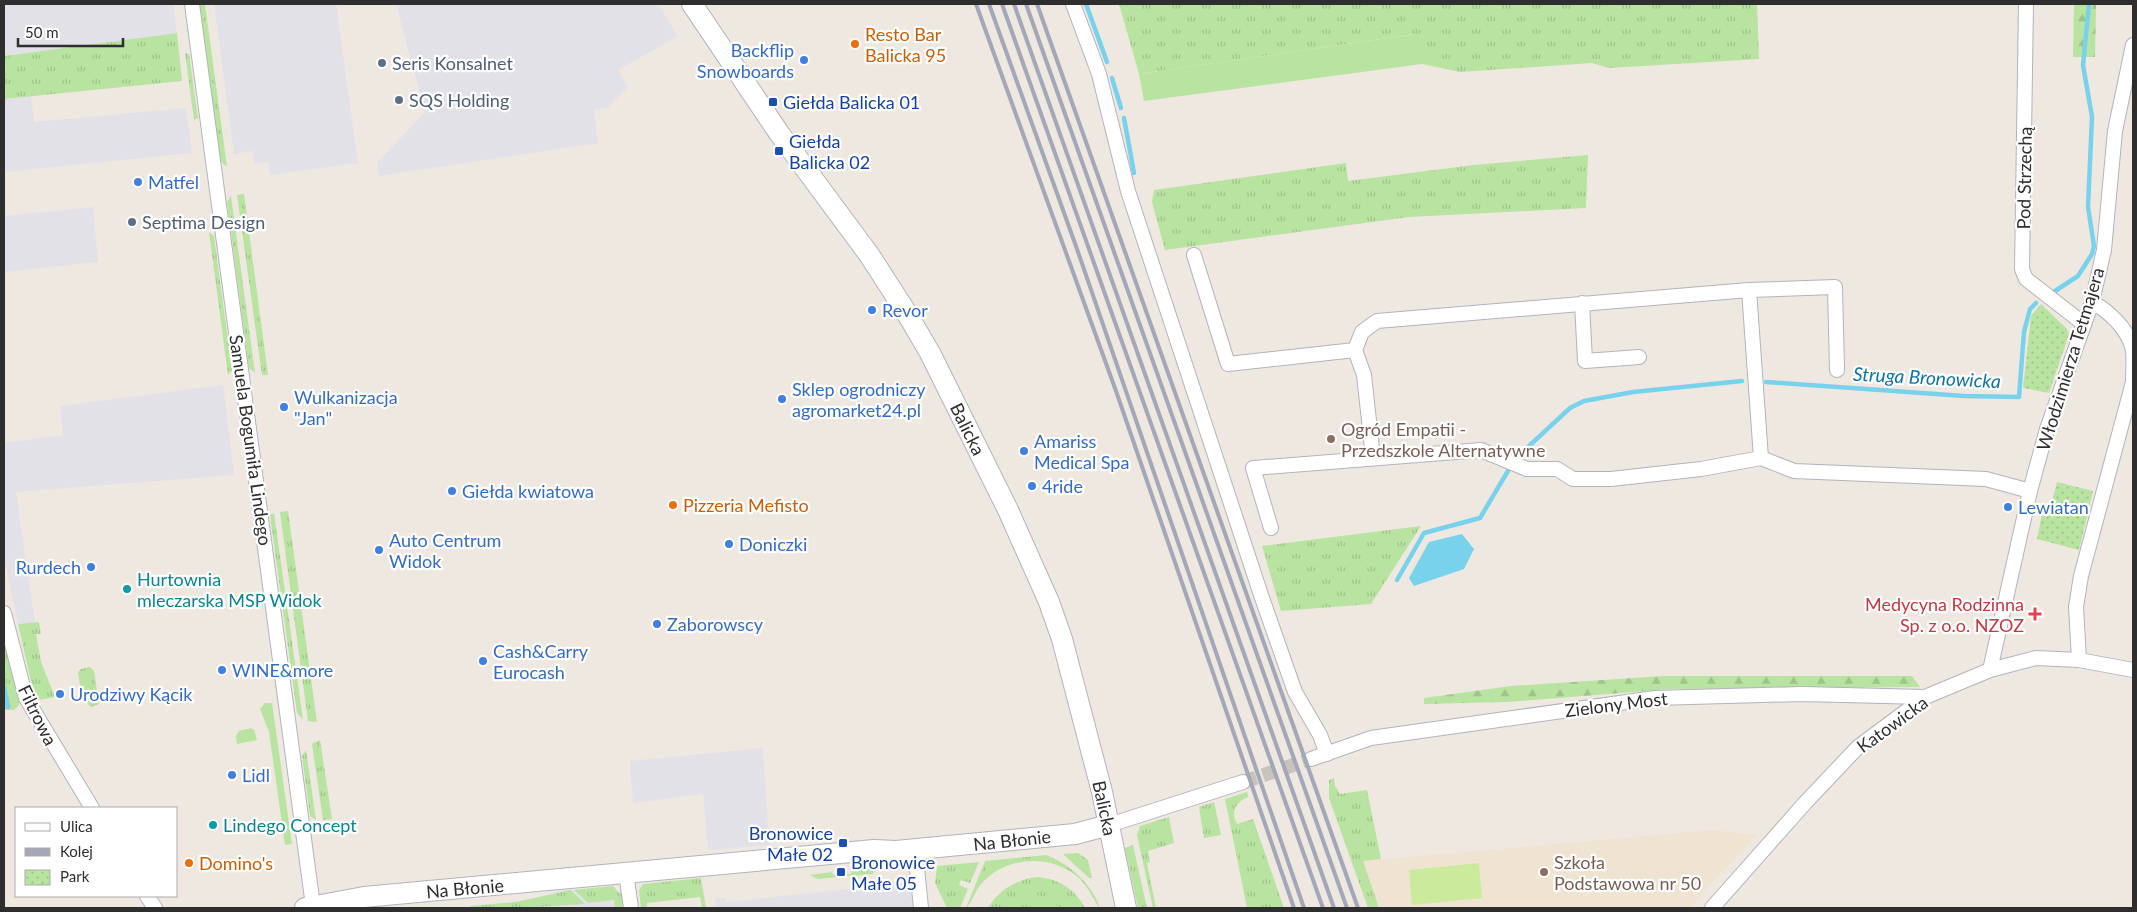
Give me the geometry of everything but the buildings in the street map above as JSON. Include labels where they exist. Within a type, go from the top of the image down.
[{"type":"street","name":"Samuela Bogumiła Lindego","points":[[192,4],[309,907]]},
{"type":"street","name":"Balicka","points":[[692,4],[780,133],[874,263],[930,353],[1008,510],[1049,602],[1080,703],[1109,825],[1126,908]]},
{"type":"street","points":[[1073,4],[1098,74],[1128,191],[1261,595],[1295,692],[1320,735],[1326,754]]},
{"type":"street","name":"Pod Strzechą","points":[[2026,4],[2022,269],[2026,279],[2084,324]]},
{"type":"street","name":"Włodzimierza Tetmajera","points":[[1990,670],[2030,491],[2047,429],[2092,302],[2104,250],[2116,131],[2133,45]]},
{"type":"street","points":[[1194,255],[1228,364],[1355,350]]},
{"type":"street","points":[[1373,457],[1364,375],[1355,350],[1362,332],[1377,321],[1749,290],[1834,288],[1837,370]]},
{"type":"street","points":[[1749,290],[1761,458]]},
{"type":"street","points":[[2079,660],[2076,607],[2081,576],[2133,382],[2132,349],[2124,329],[2106,310],[2092,302]]},
{"type":"street","points":[[1582,304],[1585,361],[1639,357]]},
{"type":"street","points":[[1271,528],[1253,468],[1373,457],[1481,450],[1527,469],[1557,469],[1573,479],[1611,479],[1701,470],[1761,458],[1794,471],[1986,479],[2030,491]]},
{"type":"street","name":"Filtrowa","points":[[4,613],[26,698],[91,807]]},
{"type":"street","name":"Katowicka","points":[[1712,908],[1805,803],[1858,747],[1925,697],[1990,670],[2036,658],[2079,660],[2133,670]]},
{"type":"street","name":"Zielony Most","points":[[1312,759],[1356,743],[1392,735],[1675,696],[1802,694],[1925,697]]},
{"type":"street","points":[[1109,825],[1243,782]]},
{"type":"street","name":"Na Błonie","points":[[309,907],[364,898],[626,873],[1075,834],[1109,825]]},
{"type":"street","points":[[915,849],[921,908]]},
{"type":"street","points":[[626,873],[631,908]]},
{"type":"street","points":[[148,897],[155,908]]},
{"type":"shaded area","points":[[4,4],[173,4],[177,33],[4,56]]},
{"type":"shaded area","points":[[214,4],[336,4],[358,163],[270,175],[268,162],[254,164],[252,151],[234,154]]},
{"type":"shaded area","points":[[396,4],[658,4],[678,36],[618,70],[628,87],[607,108],[594,110],[598,143],[379,176],[377,163],[425,112]]},
{"type":"shaded area","points":[[31,96],[34,122],[186,108],[192,153],[4,172],[4,99]]},
{"type":"shaded area","points":[[93,207],[98,262],[4,272],[4,216]]},
{"type":"shaded area","points":[[223,385],[234,475],[16,492],[35,623],[18,624],[4,555],[4,443],[63,435],[60,406]]},
{"type":"shaded area","points":[[763,748],[769,845],[708,850],[703,794],[633,803],[630,761]]},
{"type":"shaded area","name":"Szkoła Podstawowa nr 50","points":[[1712,830],[1757,835],[1711,883],[1691,908],[1379,908],[1363,861]]},
{"type":"shaded area","points":[[909,873],[914,908],[716,908],[715,898],[726,898],[726,902],[885,885],[885,881],[892,883]]},
{"type":"shaded area","points":[[613,886],[619,893],[623,892],[625,908],[481,908],[527,900],[560,891]]},
{"type":"green space","points":[[199,4],[205,4],[227,167],[220,161]]},
{"type":"green space","points":[[1119,4],[1757,4],[1759,59],[1609,68],[1592,63],[1460,72],[1422,64],[1415,34],[1139,74]]},
{"type":"green space","points":[[2074,4],[2096,4],[2095,57],[2073,57]]},
{"type":"green space","points":[[177,33],[182,81],[4,99],[4,56]]},
{"type":"green space","points":[[1416,34],[1422,64],[1144,101],[1139,74]]},
{"type":"green space","points":[[185,53],[189,54],[198,118],[194,120]]},
{"type":"green space","points":[[1588,155],[1586,208],[1409,217],[1165,250],[1152,202],[1154,190],[1346,163],[1348,181],[1473,165]]},
{"type":"green space","points":[[244,194],[268,375],[262,375],[237,195]]},
{"type":"green space","points":[[231,196],[255,373],[249,368],[227,202]]},
{"type":"green space","points":[[209,232],[214,236],[232,370],[228,375]]},
{"type":"green space","points":[[2041,304],[2067,329],[2069,334],[2049,393],[2023,388],[2031,316]]},
{"type":"green space","points":[[2057,482],[2093,491],[2079,550],[2037,539],[2044,504],[2051,505]]},
{"type":"green space","points":[[288,511],[317,722],[308,721],[280,512]]},
{"type":"green space","points":[[274,513],[303,720],[297,713],[270,515]]},
{"type":"green space","points":[[1421,526],[1371,604],[1281,611],[1262,546]]},
{"type":"green space","points":[[39,622],[41,634],[36,634],[41,662],[55,697],[39,700],[33,690],[18,624]]},
{"type":"green space","points":[[4,634],[20,699],[19,705],[14,710],[4,710]]},
{"type":"green space","points":[[90,667],[94,671],[99,704],[91,707],[82,698],[78,672],[81,669]]},
{"type":"green space","points":[[1663,676],[1912,676],[1920,687],[1670,689],[1507,702],[1424,704],[1424,698],[1511,686]]},
{"type":"green space","points":[[265,703],[272,703],[292,844],[285,845],[269,732],[260,709]]},
{"type":"green space","points":[[251,728],[254,730],[257,740],[237,744],[236,736],[239,731]]},
{"type":"green space","points":[[320,740],[332,819],[323,820],[312,744]]},
{"type":"green space","points":[[306,750],[316,820],[310,816],[302,756]]},
{"type":"green space","points":[[1334,778],[1335,786],[1340,794],[1367,790],[1381,859],[1363,861],[1379,908],[1368,908],[1329,798],[1329,780]]},
{"type":"green space","points":[[1247,792],[1248,797],[1235,808],[1235,820],[1237,824],[1253,819],[1284,908],[1247,908],[1225,799]]},
{"type":"green space","points":[[1214,802],[1221,835],[1204,838],[1199,807]]},
{"type":"green space","points":[[1169,817],[1174,843],[1148,851],[1150,862],[1147,863],[1156,908],[1153,908],[1137,835],[1140,826]]},
{"type":"green space","points":[[1133,845],[1147,908],[1138,908],[1125,848]]},
{"type":"green space","points":[[1078,853],[1088,860],[1092,878],[1089,878],[1063,854]]},
{"type":"green space","points":[[1046,855],[1072,869],[1092,891],[1100,908],[1082,881],[1068,870],[1056,864],[1043,861],[1029,861],[1004,867],[992,874],[982,883],[966,908],[985,861]]},
{"type":"green space","points":[[979,862],[970,883],[961,880],[959,885],[968,889],[960,908],[947,908],[935,883],[937,866]]},
{"type":"green space","points":[[1479,863],[1482,898],[1412,905],[1409,870]]},
{"type":"green space","points":[[878,868],[872,874],[818,879],[810,875],[832,872],[833,875],[851,874],[852,870]]},
{"type":"green space","points":[[1038,877],[1053,880],[1066,886],[1076,895],[1085,908],[988,908],[997,896],[1009,886],[1023,880]]},
{"type":"green space","points":[[701,878],[706,908],[702,908],[700,897],[647,903],[647,908],[641,908],[639,890],[643,884]]},
{"type":"green space","points":[[613,886],[619,893],[623,892],[625,902],[621,908],[615,908],[614,900],[588,903],[574,890]]},
{"type":"green space","points":[[1027,889],[1062,908],[1033,908],[1020,902]]},
{"type":"green space","points":[[571,890],[585,904],[521,908],[470,908],[470,906],[516,902]]},
{"type":"water","points":[[1462,534],[1474,549],[1464,569],[1414,586],[1409,578],[1429,542]]},
{"type":"waterway","points":[[1086,4],[1107,62]]},
{"type":"waterway","name":"Struga Bronowicka","points":[[2055,291],[2078,276],[2092,254],[2094,246],[2088,207],[2092,117],[2083,65],[2089,4]]},
{"type":"waterway","points":[[1112,78],[1121,108]]},
{"type":"waterway","points":[[1124,118],[1134,173]]},
{"type":"waterway","name":"Struga Bronowicka","points":[[1766,382],[1964,396],[2019,397],[2024,332],[2030,309],[2036,303]]},
{"type":"waterway","name":"Struga Bronowicka","points":[[1397,580],[1424,533],[1480,518],[1515,459],[1570,408],[1584,401],[1633,392],[1742,381]]},
{"type":"waterway","points":[[4,687],[8,707]]},
{"type":"tunnel","points":[[1243,782],[1311,759]]},
{"type":"railway","points":[[976,4],[1116,391],[1294,908]]},
{"type":"railway","points":[[989,4],[1077,249],[1304,908]]},
{"type":"railway","points":[[1002,4],[1323,908]]},
{"type":"railway","points":[[1014,4],[1334,908]]},
{"type":"railway","points":[[1026,4],[1347,908]]},
{"type":"railway","points":[[1037,4],[1358,908]]},
{"type":"place","name":"Resto Bar Balicka 95","points":[[855,44]]},
{"type":"place","name":"Backflip Snowboards","points":[[804,60]]},
{"type":"place","name":"Seris Konsalnet","points":[[382,63]]},
{"type":"place","name":"SQS Holding","points":[[399,100]]},
{"type":"place","name":"Giełda Balicka 01","points":[[773,102]]},
{"type":"place","name":"Giełda Balicka 02","points":[[779,151]]},
{"type":"place","name":"Matfel","points":[[138,182]]},
{"type":"place","name":"Septima Design","points":[[132,222]]},
{"type":"place","name":"Revor","points":[[872,310]]},
{"type":"place","name":"Sklep ogrodniczy agromarket24.pl","points":[[782,399]]},
{"type":"place","name":"Wulkanizacja \"Jan\"","points":[[284,407]]},
{"type":"place","name":"Ogród Empatii - Przedszkole Alternatywne","points":[[1331,439]]},
{"type":"place","name":"Amariss Medical Spa","points":[[1024,451]]},
{"type":"place","name":"4ride","points":[[1032,486]]},
{"type":"place","name":"Giełda kwiatowa","points":[[452,491]]},
{"type":"place","name":"Pizzeria Mefisto","points":[[673,505]]},
{"type":"place","name":"Lewiatan","points":[[2008,507]]},
{"type":"place","name":"Doniczki","points":[[729,544]]},
{"type":"place","name":"Auto Centrum Widok","points":[[379,550]]},
{"type":"place","name":"Rurdech","points":[[91,567]]},
{"type":"place","name":"Hurtownia mleczarska MSP Widok","points":[[127,589]]},
{"type":"place","name":"Medycyna Rodzinna Sp. z o.o. NZOZ","points":[[2035,614]]},
{"type":"place","name":"Zaborowscy","points":[[657,624]]},
{"type":"place","name":"Cash&Carry Eurocash","points":[[483,661]]},
{"type":"place","name":"WINE&more","points":[[222,670]]},
{"type":"place","name":"Urodziwy Kącik","points":[[60,694]]},
{"type":"place","name":"Lidl","points":[[232,775]]},
{"type":"place","name":"Lindego Concept","points":[[213,825]]},
{"type":"place","name":"Bronowice Małe 02","points":[[843,843]]},
{"type":"place","name":"Domino's","points":[[189,863]]},
{"type":"place","name":"Bronowice Małe 05","points":[[841,872]]},
{"type":"place","name":"Szkoła Podstawowa nr 50","points":[[1544,872]]}]
